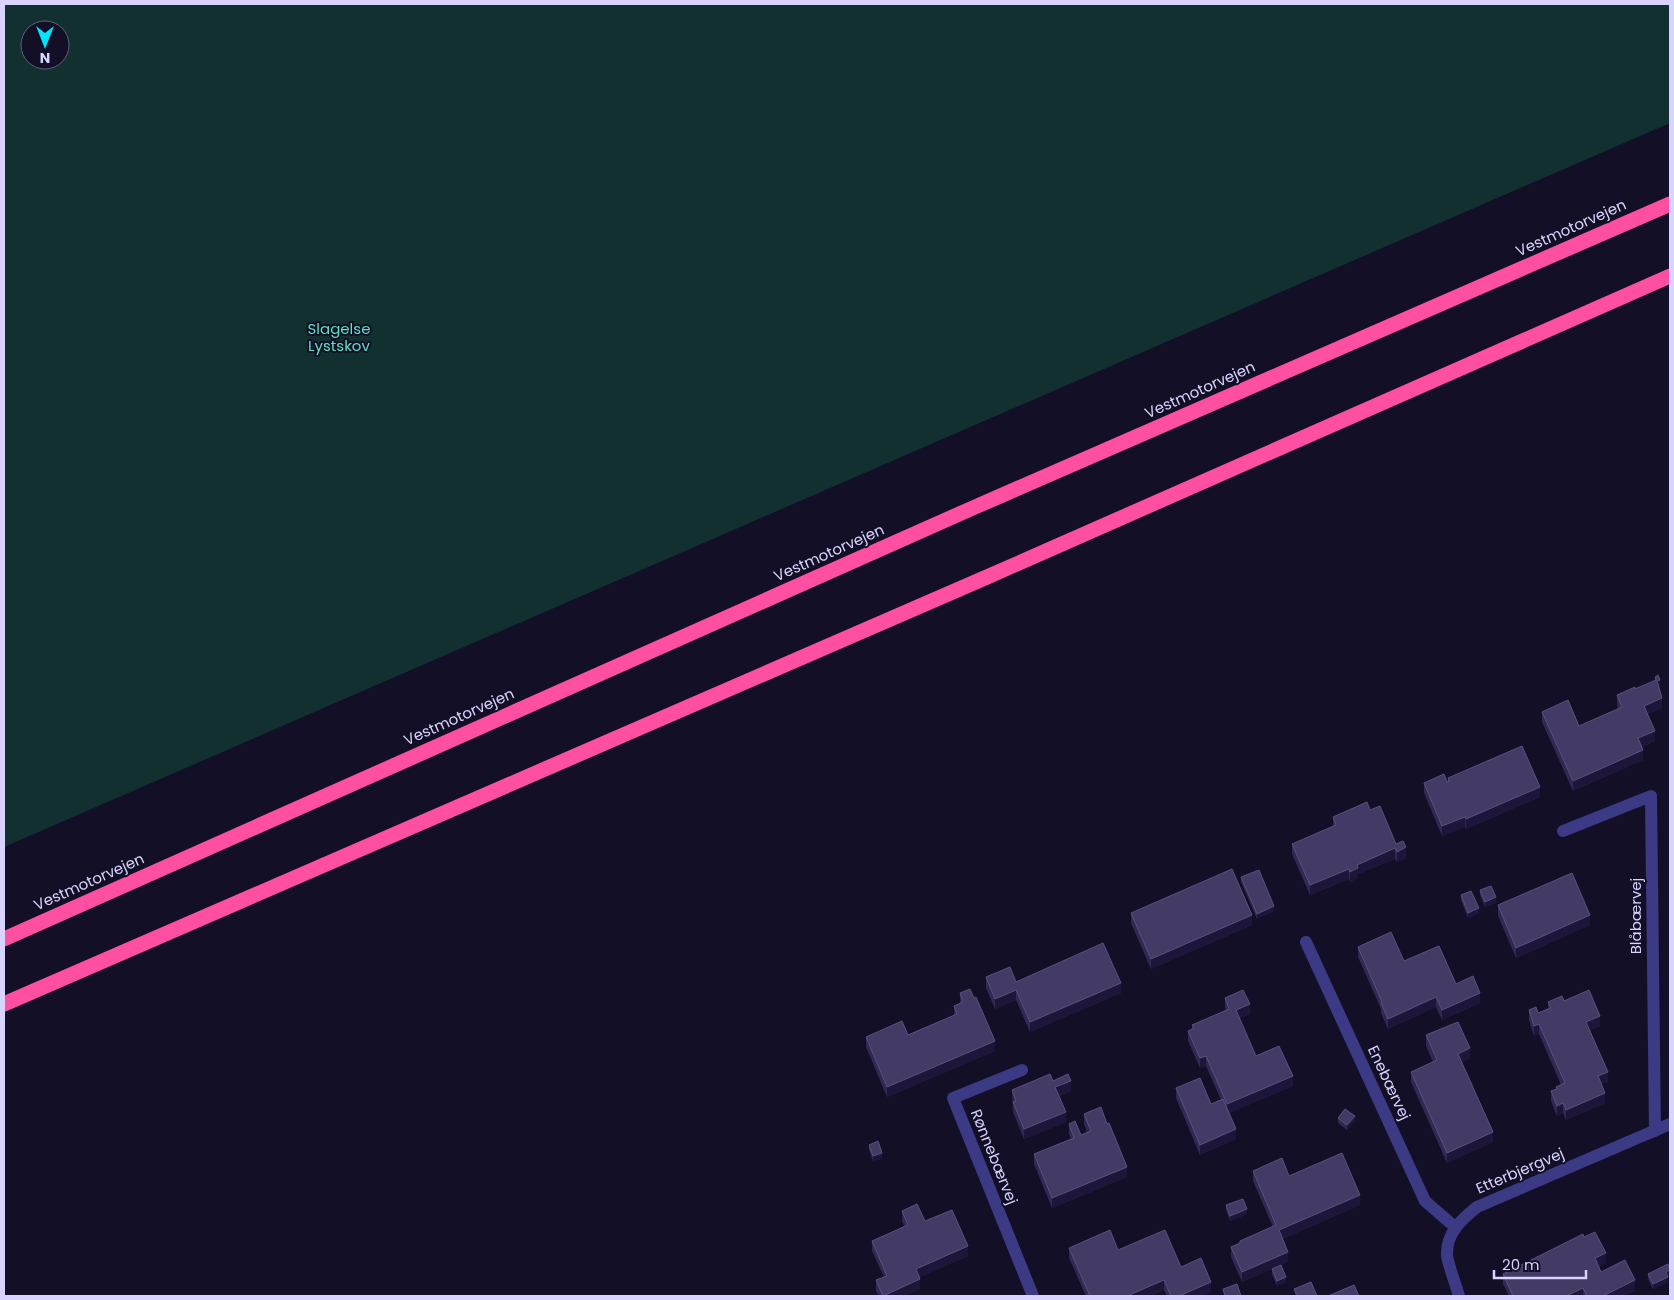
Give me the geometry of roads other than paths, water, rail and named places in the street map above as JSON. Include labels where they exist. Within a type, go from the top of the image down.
[{"type":"highway","name":"Vestmotorvejen","points":[[4,939],[957,515],[1670,204]]},
{"type":"highway","points":[[4,1004],[978,581],[1670,276]]},
{"type":"street","name":"Blåbærvej","points":[[1563,830],[1651,796],[1655,1131]]},
{"type":"street","name":"Enebærvej","points":[[1306,942],[1425,1201],[1455,1227]]},
{"type":"street","name":"Rønnebærvej","points":[[1022,1070],[953,1098],[1033,1296]]},
{"type":"street","name":"Etterbjergvej","points":[[1455,1227],[1478,1207],[1670,1124]]},
{"type":"street","points":[[1455,1227],[1447,1255],[1459,1296]]},
{"type":"park label","name":"Slagelse Lystskov","points":[[339,338]]}]
